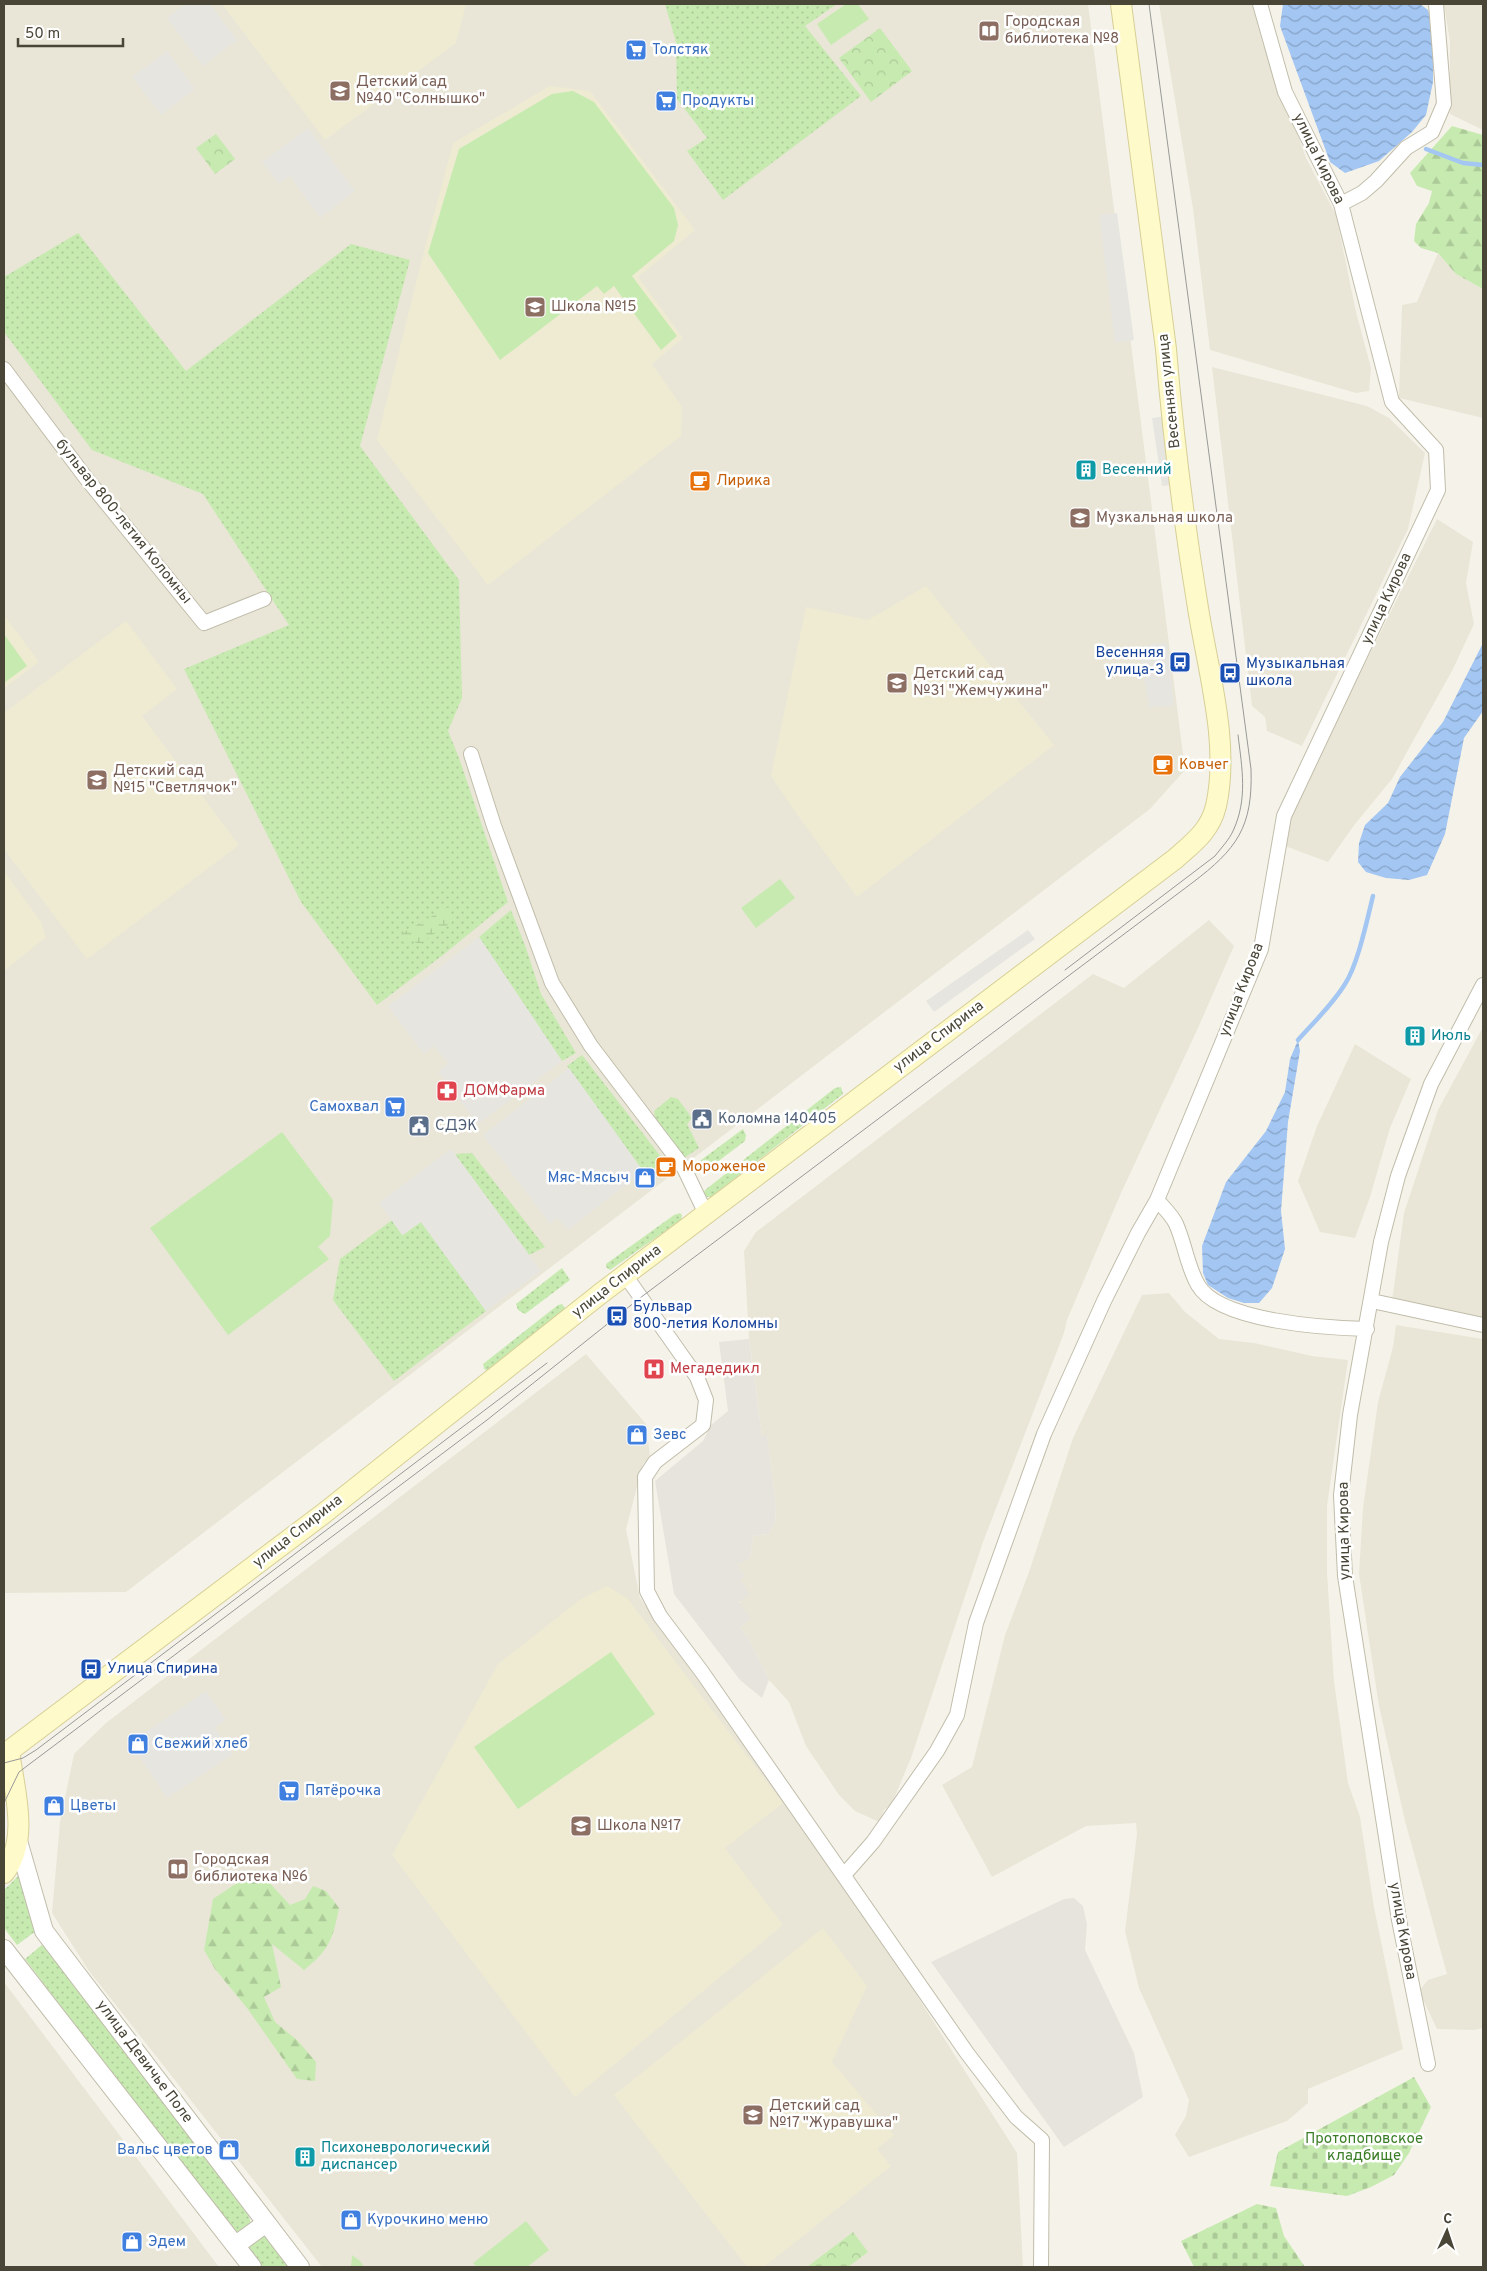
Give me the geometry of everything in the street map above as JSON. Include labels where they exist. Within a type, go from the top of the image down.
[{"type":"main road","name":"Весенняя улица","points":[[1121,4],[1166,349],[1171,407],[1198,606],[1216,717],[1221,766],[1216,807]]},
{"type":"main road","name":"улица Спирина","points":[[6,1751],[323,1514],[625,1275],[1175,858],[1197,840],[1210,825],[1216,807]]},
{"type":"main road","name":"улица Девичье Поле","points":[[4,1873],[18,1841],[18,1812],[6,1751]]},
{"type":"street","name":"улица Кирова","points":[[844,1875],[873,1842],[932,1759],[957,1715],[976,1622],[1044,1434],[1104,1301],[1157,1200],[1261,949],[1284,816],[1438,490],[1436,450],[1392,402],[1341,204],[1285,92],[1260,4]]},
{"type":"street","points":[[1341,204],[1369,187],[1406,148],[1432,132],[1444,104],[1436,4]]},
{"type":"street","name":"бульвар 800-летия Коломны","points":[[4,369],[86,478],[204,623],[264,599]]},
{"type":"street","points":[[471,754],[494,826],[552,983],[591,1046],[684,1168],[706,1214]]},
{"type":"street","name":"улица Кирова","points":[[1428,2064],[1399,1920],[1345,1576],[1341,1495],[1350,1415],[1367,1329],[1381,1242],[1398,1176],[1431,1084],[1483,985]]},
{"type":"street","points":[[1157,1200],[1175,1222],[1188,1264],[1199,1287],[1222,1305],[1273,1320],[1328,1328],[1367,1329]]},
{"type":"street","points":[[625,1275],[697,1377],[706,1400],[703,1425],[655,1462],[645,1477],[647,1591],[660,1616],[702,1672],[967,2053],[1016,2117],[1042,2140],[1041,2267]]},
{"type":"street","points":[[1372,1301],[1483,1325]]},
{"type":"street","name":"улица Девичье Поле","points":[[18,1841],[44,1931],[300,2267]]},
{"type":"street","points":[[4,1949],[252,2267]]},
{"type":"street","points":[[236,2246],[266,2223]]},
{"type":"shaded area","points":[[4,4],[1088,4],[1185,770],[1150,809],[126,1592],[4,1593]]},
{"type":"shaded area","points":[[185,4],[210,4],[237,40],[203,66],[167,18]]},
{"type":"shaded area","name":"Детский сад №40 \"Солнышко\"","points":[[222,4],[466,4],[456,43],[325,140]]},
{"type":"shaded area","points":[[1159,4],[1252,4],[1263,45],[1273,66],[1306,158],[1336,215],[1356,312],[1371,368],[1369,391],[1356,393],[1210,350],[1193,209]]},
{"type":"shaded area","points":[[1444,4],[1483,4],[1483,130],[1450,114],[1450,42]]},
{"type":"shaded area","points":[[167,51],[195,89],[161,115],[132,77]]},
{"type":"shaded area","name":"Школа №15","points":[[550,86],[590,91],[695,230],[638,277],[683,338],[652,364],[682,407],[681,436],[488,585],[377,440],[453,143]]},
{"type":"shaded area","points":[[308,128],[355,191],[320,218],[290,176],[279,184],[262,162]]},
{"type":"shaded area","points":[[1117,213],[1134,340],[1115,343],[1099,215]]},
{"type":"shaded area","points":[[1438,253],[1456,274],[1483,289],[1483,418],[1399,398],[1402,305],[1417,302]]},
{"type":"shaded area","points":[[1212,367],[1367,406],[1389,418],[1425,453],[1408,529],[1302,746],[1267,731],[1265,717],[1252,706]]},
{"type":"shaded area","points":[[1165,416],[1174,485],[1162,486],[1152,418]]},
{"type":"shaded area","points":[[1437,519],[1473,542],[1466,583],[1474,624],[1453,669],[1392,779],[1355,824],[1328,862],[1285,846],[1289,816]]},
{"type":"shaded area","name":"Детский сад №31 \"Жемчужина\"","points":[[926,586],[1054,745],[857,897],[771,776],[806,607],[868,620]]},
{"type":"shaded area","points":[[4,615],[39,662],[4,688]]},
{"type":"shaded area","name":"Детский сад №15 \"Светлячок\"","points":[[126,621],[177,689],[142,716],[239,845],[87,959],[4,849],[4,713]]},
{"type":"shaded area","points":[[1154,643],[1167,643],[1174,706],[1149,707],[1139,650]]},
{"type":"shaded area","points":[[4,871],[41,922],[46,937],[4,971]]},
{"type":"shaded area","points":[[1209,920],[1234,946],[1121,1193],[1067,1320],[1064,1333],[983,1542],[911,1758],[892,1803],[884,1810],[879,1822],[855,1811],[839,1795],[806,1746],[789,1702],[769,1680],[749,1639],[740,1627],[740,1580],[736,1565],[750,1558],[753,1536],[768,1534],[775,1524],[776,1508],[767,1436],[762,1436],[749,1338],[744,1251],[756,1232],[1093,974],[1124,988]]},
{"type":"shaded area","points":[[1028,930],[1035,939],[934,1012],[926,1001]]},
{"type":"shaded area","points":[[479,937],[562,1061],[478,1124],[438,1072],[448,1063],[434,1046],[424,1054],[388,1006]]},
{"type":"shaded area","points":[[1483,1027],[1483,1321],[1392,1301],[1404,1213],[1438,1110]]},
{"type":"shaded area","points":[[1355,1044],[1411,1079],[1390,1128],[1370,1197],[1355,1238],[1320,1232],[1298,1181],[1317,1126]]},
{"type":"shaded area","points":[[569,1068],[643,1171],[568,1230],[557,1218],[550,1224],[483,1135]]},
{"type":"shaded area","points":[[451,1149],[541,1271],[486,1311],[421,1222],[402,1235],[379,1203]]},
{"type":"shaded area","points":[[1169,1293],[1185,1312],[1219,1339],[1254,1343],[1312,1356],[1348,1360],[1327,1506],[1327,1572],[1334,1681],[1348,1783],[1360,1817],[1374,1907],[1403,2049],[1308,2089],[1308,2103],[1287,2121],[1189,2157],[1175,2135],[1186,2116],[1189,2100],[1139,1988],[1125,1931],[1137,1834],[1136,1823],[1086,1826],[992,1877],[942,1785],[972,1767],[1005,1635],[1029,1572],[1073,1438],[1142,1295]]},
{"type":"shaded area","points":[[1396,1325],[1483,1339],[1483,2028],[1475,2030],[1437,2029],[1419,1991],[1428,1980],[1447,1974],[1405,1821],[1379,1706],[1359,1574],[1363,1508],[1378,1402],[1393,1347]]},
{"type":"shaded area","points":[[749,1339],[762,1436],[767,1435],[776,1508],[775,1524],[768,1534],[753,1536],[750,1558],[737,1565],[745,1576],[740,1580],[750,1594],[739,1602],[751,1619],[740,1627],[749,1639],[769,1680],[762,1698],[740,1680],[674,1594],[655,1481],[703,1441],[711,1425],[728,1411],[719,1342]]},
{"type":"shaded area","points":[[586,1354],[646,1424],[650,1456],[643,1464],[626,1529],[640,1598],[884,1944],[1017,2153],[1023,2267],[322,2267],[89,1971],[52,1913],[60,1822],[74,1754],[106,1723]]},
{"type":"shaded area","name":"Школа №17","points":[[607,1586],[627,1598],[783,1803],[725,1848],[783,1925],[575,2097],[392,1855],[498,1664],[581,1599]]},
{"type":"shaded area","points":[[206,1691],[226,1720],[215,1728],[233,1754],[167,1798],[130,1743]]},
{"type":"shaded area","points":[[1074,1898],[1083,1906],[1087,1924],[1085,1950],[1134,2053],[1143,2097],[1064,2147],[931,1962],[1064,1899]]},
{"type":"shaded area","name":"Детский сад №17 \"Журавушка\"","points":[[823,1928],[867,1986],[832,2062],[894,2135],[877,2149],[891,2166],[764,2267],[747,2267],[614,2095]]},
{"type":"shaded area","points":[[4,1982],[219,2267],[4,2267]]},
{"type":"green space","points":[[665,4],[837,4],[805,26],[861,96],[723,200],[687,151],[707,138],[677,99],[676,42]]},
{"type":"green space","points":[[846,4],[858,4],[869,19],[831,45],[817,24]]},
{"type":"green space","points":[[880,28],[912,71],[871,102],[839,58]]},
{"type":"green space","points":[[573,91],[594,102],[674,208],[678,225],[674,241],[632,276],[677,336],[661,350],[614,286],[604,294],[597,286],[500,360],[428,253],[459,149],[552,94]]},
{"type":"green space","points":[[1452,126],[1483,135],[1483,289],[1456,274],[1438,253],[1421,248],[1414,241],[1416,224],[1429,203],[1432,191],[1417,186],[1410,173]]},
{"type":"green space","points":[[216,134],[235,159],[215,174],[196,148]]},
{"type":"green space","points":[[78,233],[186,371],[351,244],[410,260],[360,446],[459,580],[462,698],[448,731],[508,902],[377,1005],[301,902],[184,669],[289,625],[203,494],[92,450],[4,332],[4,277]]},
{"type":"green space","points":[[4,634],[27,666],[4,683]]},
{"type":"green space","points":[[780,879],[795,898],[756,928],[741,908]]},
{"type":"green space","points":[[448,907],[452,922],[419,944],[399,935]]},
{"type":"green space","points":[[511,910],[541,994],[576,1053],[562,1061],[479,937]]},
{"type":"green space","points":[[582,1055],[665,1162],[659,1167],[643,1171],[567,1066]]},
{"type":"green space","points":[[841,1087],[843,1094],[711,1197],[705,1197],[703,1194],[705,1190],[835,1088]]},
{"type":"green space","points":[[671,1097],[678,1099],[692,1118],[687,1124],[699,1148],[684,1158],[655,1117],[654,1111]]},
{"type":"green space","points":[[743,1129],[746,1135],[745,1141],[704,1172],[693,1171],[693,1166]]},
{"type":"green space","points":[[282,1132],[333,1200],[330,1236],[318,1247],[329,1259],[228,1335],[150,1228]]},
{"type":"green space","points":[[472,1153],[545,1247],[529,1255],[455,1154]]},
{"type":"green space","points":[[680,1213],[682,1215],[681,1220],[610,1270],[606,1267],[606,1264],[674,1215]]},
{"type":"green space","points":[[392,1220],[403,1235],[421,1222],[486,1311],[394,1381],[333,1300],[340,1259]]},
{"type":"green space","points":[[562,1268],[570,1280],[525,1314],[518,1310],[516,1304]]},
{"type":"green space","points":[[562,1304],[566,1309],[490,1369],[485,1370],[483,1364],[558,1305]]},
{"type":"green space","points":[[611,1652],[655,1714],[518,1809],[474,1747]]},
{"type":"green space","points":[[255,1871],[264,1877],[290,1905],[305,1899],[313,1886],[326,1891],[339,1908],[335,1928],[329,1943],[320,1956],[304,1970],[272,1944],[281,1987],[264,1997],[275,2022],[297,2040],[316,2062],[315,2081],[297,2079],[247,2008],[215,1969],[204,1950],[213,1899]]},
{"type":"green space","points":[[19,1875],[36,1931],[17,1945],[4,1928],[4,1890]]},
{"type":"green space","points":[[43,1944],[248,2215],[253,2228],[242,2236],[232,2232],[25,1959]]},
{"type":"green space","name":"Протопоповское кладбище","points":[[1414,2077],[1431,2107],[1409,2153],[1394,2175],[1371,2187],[1347,2196],[1270,2186],[1278,2152]]},
{"type":"green space","points":[[1257,2204],[1276,2208],[1284,2236],[1305,2267],[1194,2267],[1181,2241]]},
{"type":"green space","points":[[526,2221],[549,2250],[527,2267],[477,2267],[473,2263]]},
{"type":"green space","points":[[853,2232],[868,2252],[848,2267],[807,2267]]},
{"type":"green space","points":[[264,2235],[290,2267],[260,2267],[247,2250],[248,2243]]},
{"type":"green space","points":[[352,2255],[360,2261],[364,2267],[351,2267]]},
{"type":"water","points":[[1283,4],[1420,4],[1428,10],[1433,27],[1433,82],[1426,115],[1412,132],[1379,161],[1345,173],[1330,162],[1280,26]]},
{"type":"water","points":[[1483,643],[1483,711],[1464,738],[1445,834],[1427,875],[1409,880],[1386,878],[1366,872],[1358,862],[1359,843],[1365,825],[1388,803],[1400,777],[1443,722]]},
{"type":"water","points":[[1298,1040],[1300,1051],[1288,1122],[1281,1211],[1285,1249],[1272,1288],[1259,1303],[1244,1303],[1228,1298],[1208,1285],[1203,1273],[1202,1246],[1226,1182],[1266,1131],[1285,1092],[1290,1059]]},
{"type":"waterway","points":[[1426,149],[1463,163],[1483,165]]},
{"type":"waterway","points":[[1298,1040],[1335,999],[1350,975],[1362,942],[1373,896]]},
{"type":"tram line","points":[[4,1803],[19,1772],[487,1420],[640,1298],[1208,871],[1231,847],[1239,835],[1249,806],[1251,769],[1149,4]]},
{"type":"tram line","points":[[1065,970],[1215,856],[1227,841],[1238,819],[1241,807],[1243,783],[1238,735]]},
{"type":"tram line","points":[[4,1763],[23,1758],[36,1750],[547,1363]]},
{"type":"place","name":"Городская библиотека №8","points":[[989,31]]},
{"type":"place","name":"Толстяк","points":[[636,50]]},
{"type":"place","name":"Детский сад №40 \"Солнышко\"","points":[[340,91]]},
{"type":"place","name":"Продукты","points":[[666,101]]},
{"type":"place","name":"Школа №15","points":[[535,307]]},
{"type":"place","name":"Весенний","points":[[1086,470]]},
{"type":"place","name":"Лирика","points":[[700,481]]},
{"type":"place","name":"Музкальная школа","points":[[1080,518]]},
{"type":"place","name":"Весенняя улица-3","points":[[1180,662]]},
{"type":"place","name":"Музыкальная школа","points":[[1230,673]]},
{"type":"place","name":"Детский сад №31 \"Жемчужина\"","points":[[897,683]]},
{"type":"place","name":"Ковчег","points":[[1163,765]]},
{"type":"place","name":"Детский сад №15 \"Светлячок\"","points":[[97,780]]},
{"type":"place","name":"Июль","points":[[1415,1036]]},
{"type":"place","name":"ДОМФарма","points":[[447,1091]]},
{"type":"place","name":"Самохвал","points":[[395,1107]]},
{"type":"place","name":"Коломна 140405","points":[[702,1119]]},
{"type":"place","name":"СДЭК","points":[[419,1126]]},
{"type":"place","name":"Мороженое","points":[[666,1167]]},
{"type":"place","name":"Мяс-Мясыч","points":[[645,1178]]},
{"type":"place","name":"Бульвар 800-летия Коломны","points":[[617,1316]]},
{"type":"place","name":"Мегадедикл","points":[[654,1369]]},
{"type":"place","name":"Зевс","points":[[637,1435]]},
{"type":"place","name":"Улица Спирина","points":[[91,1669]]},
{"type":"place","name":"Свежий хлеб","points":[[138,1744]]},
{"type":"place","name":"Пятёрочка","points":[[289,1791]]},
{"type":"place","name":"Цветы","points":[[54,1806]]},
{"type":"place","name":"Школа №17","points":[[581,1826]]},
{"type":"place","name":"Городская библиотека №6","points":[[178,1869]]},
{"type":"place","name":"Детский сад №17 \"Журавушка\"","points":[[753,2115]]},
{"type":"place","name":"Вальс цветов","points":[[229,2150]]},
{"type":"place","name":"Психоневрологический диспансер","points":[[305,2157]]},
{"type":"place","name":"Курочкино меню","points":[[351,2220]]},
{"type":"place","name":"Эдем","points":[[132,2242]]}]
